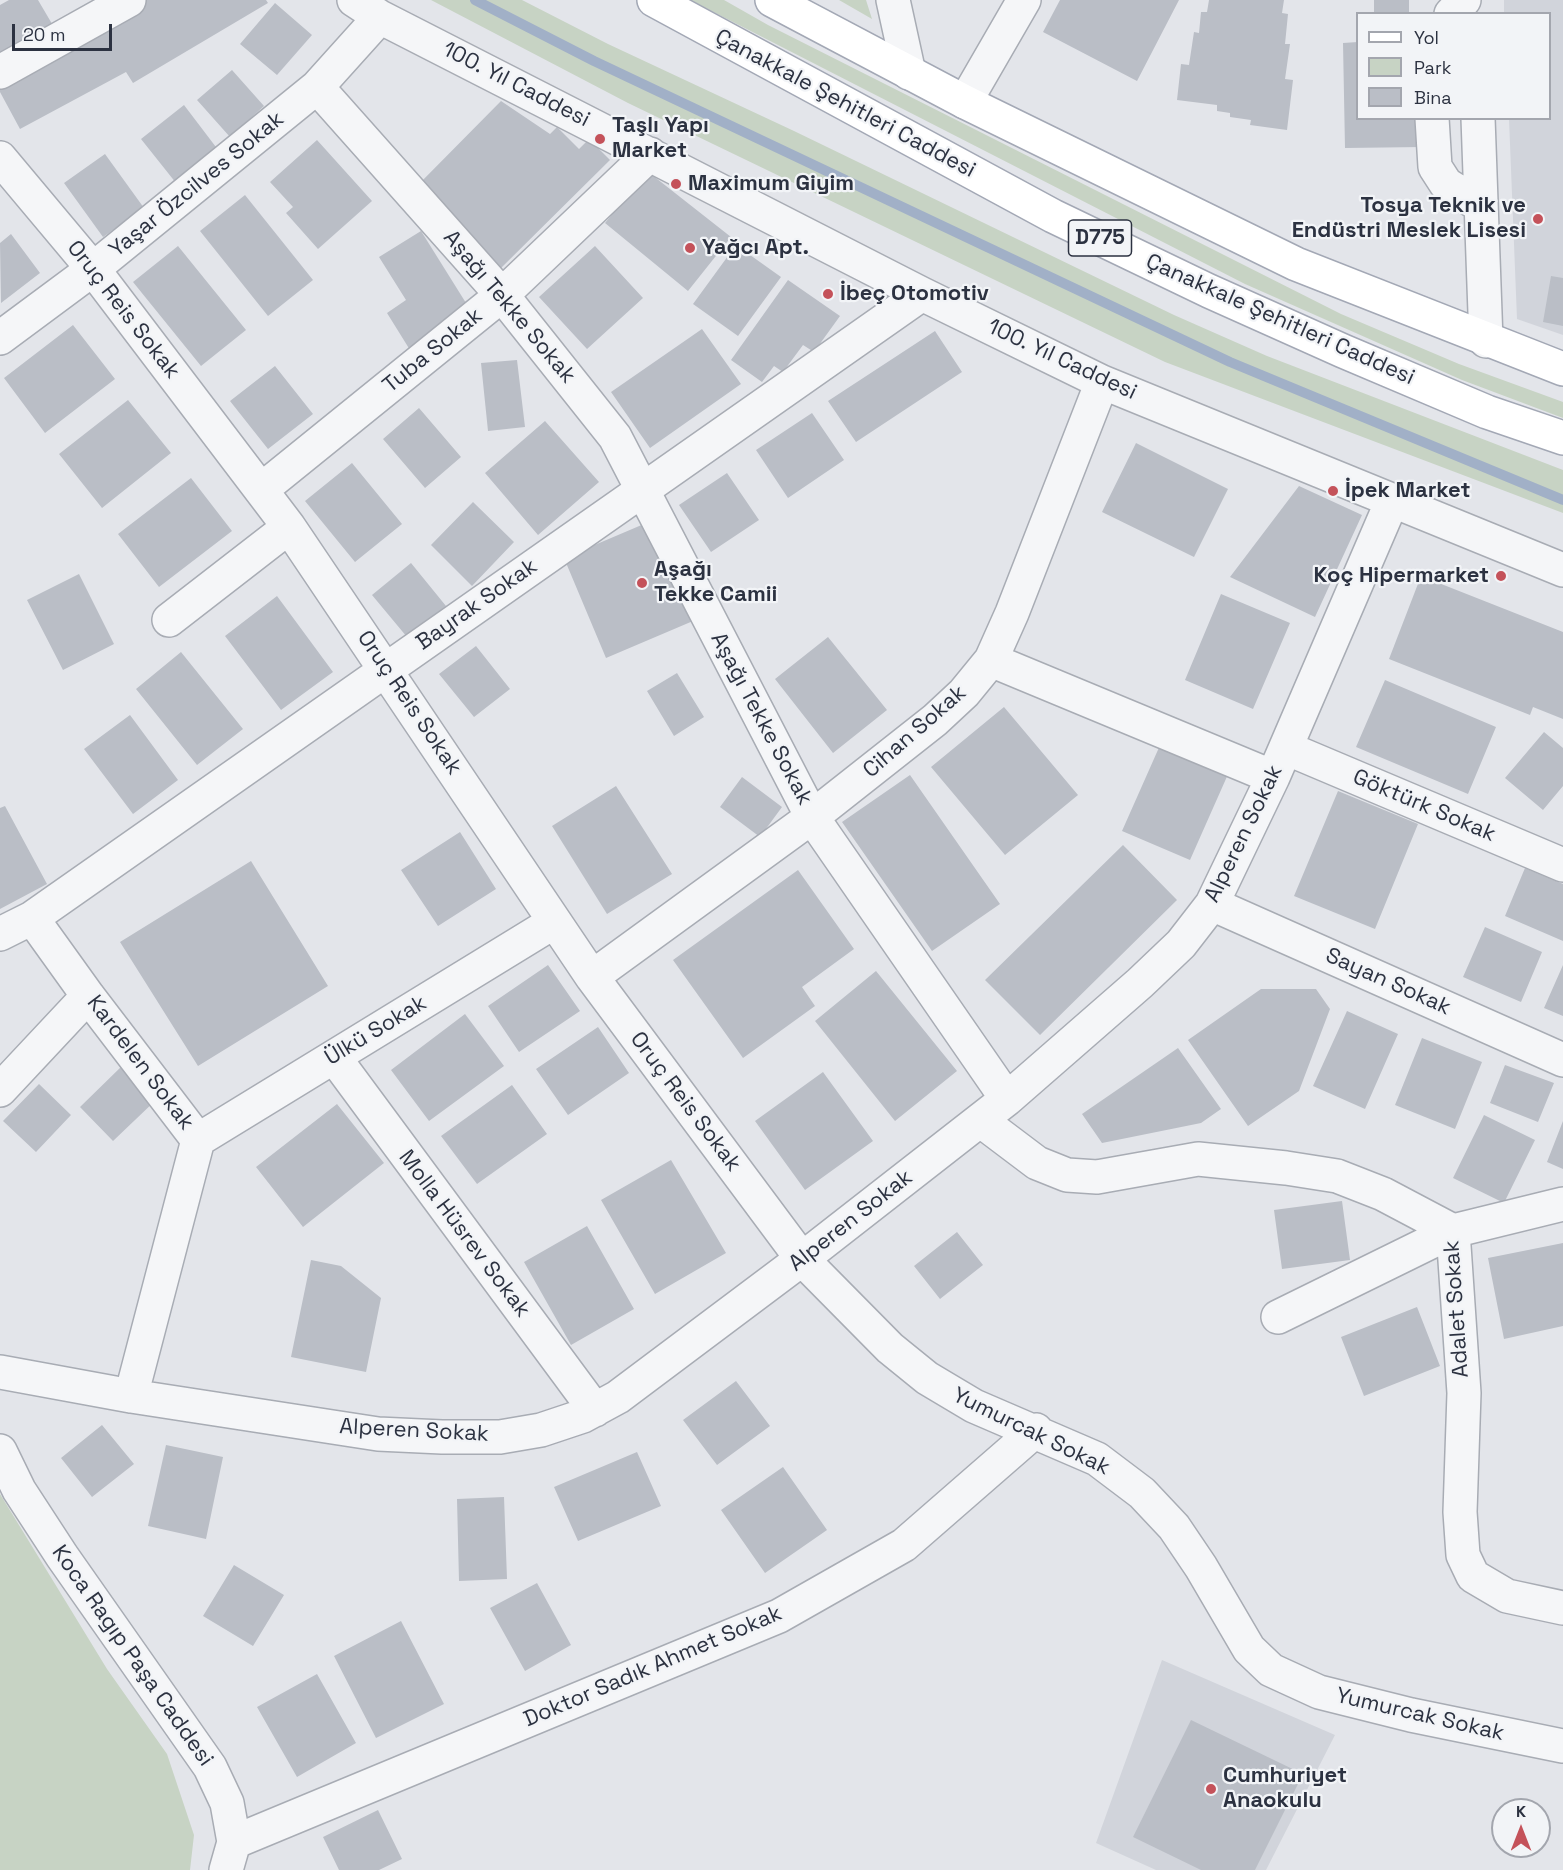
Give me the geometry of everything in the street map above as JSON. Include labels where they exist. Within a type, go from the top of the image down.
[{"type":"main road","name":"Çanakkale Şehitleri Caddesi","points":[[654,0],[1063,221],[1209,291],[1343,351],[1487,412],[1563,438]]},
{"type":"main road","name":"D775","points":[[772,0],[965,102],[1296,264],[1486,341],[1563,369]]},
{"type":"street","points":[[0,72],[129,0]]},
{"type":"street","points":[[893,0],[909,73]]},
{"type":"street","points":[[965,102],[1024,0]]},
{"type":"street","points":[[1453,12],[1464,0]]},
{"type":"street","name":"Yaşar Özcilves Sokak","points":[[0,338],[93,269],[317,87],[367,8]]},
{"type":"street","name":"100. Yıl Caddesi","points":[[367,8],[922,294],[1102,382],[1563,570]]},
{"type":"street","name":"Aşağı Tekke Sokak","points":[[317,87],[502,295],[615,437],[812,817],[1007,1099]]},
{"type":"street","points":[[1432,120],[1435,167],[1446,184],[1481,206]]},
{"type":"street","points":[[1478,120],[1486,341]]},
{"type":"street","name":"Tuba Sokak","points":[[261,490],[502,295],[650,154]]},
{"type":"street","name":"Oruç Reis Sokak","points":[[0,158],[93,269],[289,527],[387,669],[592,977],[802,1259]]},
{"type":"street","name":"Bayrak Sokak","points":[[0,934],[32,918],[922,294]]},
{"type":"street","name":"Cihan Sokak","points":[[592,977],[812,817],[935,720],[964,693],[991,660],[1012,613],[1102,382]]},
{"type":"street","name":"Alperen Sokak","points":[[0,1372],[131,1396],[378,1434],[442,1437],[500,1437],[540,1430],[595,1410],[618,1397],[802,1259],[1007,1099],[1140,983],[1181,944],[1212,904],[1280,762],[1392,501]]},
{"type":"street","points":[[169,620],[289,527]]},
{"type":"street","name":"Göktürk Sokak","points":[[991,660],[1563,865]]},
{"type":"street","name":"Sayan Sokak","points":[[1212,904],[1563,1060]]},
{"type":"street","name":"Kardelen Sokak","points":[[32,918],[88,996],[198,1140],[131,1396]]},
{"type":"street","name":"Ülkü Sokak","points":[[198,1140],[554,922]]},
{"type":"street","points":[[0,1090],[88,996]]},
{"type":"street","name":"Molla Hüsrev Sokak","points":[[334,1057],[595,1410]]},
{"type":"street","name":"Adalet Sokak","points":[[980,1120],[1037,1163],[1067,1174],[1097,1177],[1198,1159],[1286,1168],[1337,1176],[1383,1194],[1453,1231],[1464,1393],[1460,1512],[1463,1555],[1473,1576],[1507,1596],[1563,1608]]},
{"type":"street","points":[[1278,1317],[1453,1231],[1563,1204]]},
{"type":"street","name":"Yumurcak Sokak","points":[[802,1259],[890,1348],[927,1378],[974,1406],[1036,1430],[1096,1459],[1142,1492],[1174,1527],[1202,1567],[1249,1649],[1271,1670],[1319,1692],[1411,1715],[1563,1746]]},
{"type":"street","name":"Doktor Sadık Ahmet Sokak","points":[[230,1856],[779,1616],[904,1545],[1036,1430]]},
{"type":"street","name":"Koca Ragıp Paşa Caddesi","points":[[0,1451],[19,1490],[62,1556],[210,1767],[227,1803],[230,1856]]},
{"type":"shaded area","name":"Tosya Teknik ve Endüstri Meslek Lisesi","points":[[1504,0],[1563,0],[1563,335],[1517,319],[1509,120],[1551,120],[1551,12],[1504,12]]},
{"type":"shaded area","name":"Cumhuriyet Anaokulu","points":[[1162,1660],[1335,1735],[1266,1870],[1156,1870],[1096,1843]]},
{"type":"green space","points":[[431,0],[522,0],[608,44],[794,131],[1174,315],[1267,356],[1563,470],[1563,513],[1165,362],[628,103]]},
{"type":"green space","points":[[690,0],[724,0],[768,25],[1341,314],[1459,364],[1563,402],[1563,418],[1462,380],[1245,284]]},
{"type":"green space","points":[[839,0],[866,0],[872,19]]},
{"type":"green space","points":[[0,1494],[107,1669],[167,1754],[194,1835],[190,1870],[0,1870]]},
{"type":"building","points":[[9,0],[38,0],[58,34],[0,67],[0,5]]},
{"type":"building","points":[[146,0],[266,0],[268,3],[133,83],[126,72],[20,129],[0,92],[0,81]]},
{"type":"building","points":[[1060,0],[1179,0],[1137,81],[1043,32]]},
{"type":"building","points":[[1209,0],[1284,0],[1282,13],[1288,14],[1285,44],[1290,44],[1285,79],[1293,80],[1287,130],[1250,125],[1251,120],[1230,117],[1230,113],[1217,111],[1217,105],[1177,100],[1181,64],[1189,65],[1194,32],[1199,33],[1201,12],[1207,12]]},
{"type":"building","points":[[1374,0],[1409,0],[1409,12],[1374,12]]},
{"type":"building","points":[[275,3],[312,35],[277,75],[240,44]]},
{"type":"building","points":[[1356,42],[1356,120],[1422,120],[1422,147],[1345,148],[1343,43]]},
{"type":"building","points":[[232,70],[264,106],[230,137],[197,100]]},
{"type":"building","points":[[501,101],[550,134],[557,127],[579,149],[589,139],[610,160],[500,269],[417,186]]},
{"type":"building","points":[[184,105],[222,155],[180,188],[141,139]]},
{"type":"building","points":[[317,140],[372,201],[318,249],[286,213],[293,207],[270,182]]},
{"type":"building","points":[[105,154],[144,208],[103,237],[64,183]]},
{"type":"building","points":[[647,171],[731,237],[688,291],[605,223]]},
{"type":"building","points":[[245,195],[313,280],[268,316],[200,231]]},
{"type":"building","points":[[421,231],[471,311],[410,350],[387,313],[406,300],[379,257]]},
{"type":"building","points":[[11,234],[40,273],[1,303],[0,243]]},
{"type":"building","points":[[736,245],[781,277],[738,336],[693,304]]},
{"type":"building","points":[[178,246],[246,330],[201,366],[133,282]]},
{"type":"building","points":[[595,246],[643,298],[587,349],[539,297]]},
{"type":"building","points":[[1551,276],[1563,278],[1563,326],[1543,322]]},
{"type":"building","points":[[788,280],[840,316],[814,352],[803,345],[783,372],[774,366],[762,382],[731,360]]},
{"type":"building","points":[[73,325],[115,379],[45,433],[4,378]]},
{"type":"building","points":[[702,329],[741,384],[650,448],[611,392]]},
{"type":"building","points":[[935,331],[962,372],[856,442],[828,401]]},
{"type":"building","points":[[517,360],[525,427],[488,431],[481,363]]},
{"type":"building","points":[[275,366],[313,414],[268,449],[230,401]]},
{"type":"building","points":[[128,400],[171,453],[102,508],[59,454]]},
{"type":"building","points":[[419,408],[461,457],[425,488],[383,439]]},
{"type":"building","points":[[812,413],[844,460],[788,498],[756,450]]},
{"type":"building","points":[[545,421],[599,482],[538,535],[485,473]]},
{"type":"building","points":[[1136,443],[1228,489],[1194,557],[1102,512]]},
{"type":"building","points":[[352,463],[402,524],[355,562],[305,501]]},
{"type":"building","points":[[727,473],[759,520],[711,552],[679,505]]},
{"type":"building","points":[[191,478],[232,531],[159,587],[118,534]]},
{"type":"building","points":[[1299,486],[1362,515],[1315,617],[1230,577]]},
{"type":"building","points":[[473,502],[514,542],[472,586],[431,545]]},
{"type":"building","name":"Aşağı Tekke Camii","points":[[651,521],[693,621],[606,658],[564,558]]},
{"type":"building","points":[[411,563],[446,606],[407,637],[372,595]]},
{"type":"building","points":[[79,574],[114,644],[63,670],[27,600]]},
{"type":"building","points":[[1421,576],[1563,632],[1563,719],[1533,707],[1530,715],[1389,659]]},
{"type":"building","points":[[1221,594],[1290,623],[1253,709],[1185,680]]},
{"type":"building","points":[[277,596],[333,672],[281,710],[225,636]]},
{"type":"building","points":[[828,637],[887,710],[833,753],[775,679]]},
{"type":"building","points":[[476,646],[510,689],[474,717],[439,674]]},
{"type":"building","points":[[181,652],[243,729],[197,765],[136,689]]},
{"type":"building","points":[[677,673],[704,717],[674,736],[647,691]]},
{"type":"building","points":[[1385,680],[1496,727],[1468,794],[1356,747]]},
{"type":"building","points":[[1004,707],[1078,795],[1005,855],[931,767]]},
{"type":"building","points":[[130,715],[178,780],[133,814],[84,749]]},
{"type":"building","points":[[1544,732],[1563,748],[1563,786],[1543,810],[1505,778]]},
{"type":"building","points":[[1161,743],[1229,772],[1190,860],[1122,831]]},
{"type":"building","points":[[910,775],[1000,904],[932,951],[842,822]]},
{"type":"building","points":[[742,777],[782,807],[760,837],[720,807]]},
{"type":"building","points":[[616,786],[672,874],[607,914],[552,826]]},
{"type":"building","points":[[1338,791],[1418,824],[1375,929],[1294,896]]},
{"type":"building","points":[[5,806],[47,884],[0,909],[0,808]]},
{"type":"building","points":[[460,832],[496,889],[438,926],[401,870]]},
{"type":"building","points":[[1123,845],[1177,900],[1040,1035],[985,980]]},
{"type":"building","points":[[251,861],[328,986],[198,1066],[120,942]]},
{"type":"building","points":[[1525,868],[1563,884],[1563,941],[1505,916]]},
{"type":"building","points":[[798,870],[854,949],[802,987],[815,1006],[743,1058],[673,960]]},
{"type":"building","points":[[1485,927],[1542,952],[1521,1002],[1463,977]]},
{"type":"building","points":[[548,965],[580,1011],[519,1052],[488,1006]]},
{"type":"building","points":[[1563,965],[1563,1016],[1544,1008]]},
{"type":"building","points":[[876,971],[957,1071],[895,1121],[815,1021]]},
{"type":"building","points":[[1261,989],[1316,989],[1330,1009],[1299,1091],[1248,1126],[1188,1040]]},
{"type":"building","points":[[1347,1011],[1398,1034],[1365,1109],[1313,1086]]},
{"type":"building","points":[[465,1014],[504,1066],[429,1121],[391,1070]]},
{"type":"building","points":[[598,1027],[629,1073],[568,1115],[536,1069]]},
{"type":"building","points":[[1422,1038],[1482,1062],[1455,1129],[1395,1105]]},
{"type":"building","points":[[1178,1048],[1221,1109],[1201,1123],[1102,1143],[1082,1114]]},
{"type":"building","points":[[123,1065],[157,1099],[113,1141],[80,1107]]},
{"type":"building","points":[[1505,1065],[1554,1083],[1538,1122],[1490,1103]]},
{"type":"building","points":[[823,1072],[873,1141],[805,1190],[755,1121]]},
{"type":"building","points":[[39,1084],[71,1115],[36,1152],[3,1121]]},
{"type":"building","points":[[512,1085],[547,1134],[477,1184],[441,1136]]},
{"type":"building","points":[[337,1104],[384,1163],[303,1227],[256,1167]]},
{"type":"building","points":[[1484,1115],[1535,1140],[1504,1203],[1453,1178]]},
{"type":"building","points":[[1563,1121],[1563,1169],[1547,1162]]},
{"type":"building","points":[[671,1160],[726,1253],[655,1294],[601,1200]]},
{"type":"building","points":[[1342,1201],[1350,1260],[1282,1269],[1274,1210]]},
{"type":"building","points":[[587,1226],[634,1309],[571,1345],[524,1262]]},
{"type":"building","points":[[957,1232],[983,1265],[940,1299],[914,1266]]},
{"type":"building","points":[[1563,1243],[1563,1326],[1504,1339],[1488,1258]]},
{"type":"building","points":[[311,1260],[341,1266],[381,1298],[366,1372],[291,1357]]},
{"type":"building","points":[[1417,1307],[1440,1366],[1364,1396],[1341,1337]]},
{"type":"building","points":[[736,1381],[770,1426],[717,1465],[683,1420]]},
{"type":"building","points":[[102,1425],[134,1464],[92,1497],[61,1458]]},
{"type":"building","points":[[166,1445],[223,1457],[206,1539],[148,1526]]},
{"type":"building","points":[[637,1452],[661,1506],[578,1541],[554,1487]]},
{"type":"building","points":[[783,1467],[827,1530],[765,1573],[721,1510]]},
{"type":"building","points":[[504,1497],[507,1579],[459,1581],[457,1499]]},
{"type":"building","points":[[234,1565],[284,1595],[253,1646],[203,1616]]},
{"type":"building","points":[[537,1583],[571,1645],[525,1671],[490,1608]]},
{"type":"building","points":[[401,1621],[444,1704],[376,1738],[334,1656]]},
{"type":"building","points":[[317,1674],[356,1743],[297,1777],[257,1707]]},
{"type":"building","points":[[1191,1720],[1303,1774],[1255,1870],[1201,1870],[1133,1837]]},
{"type":"building","points":[[378,1810],[402,1859],[379,1870],[339,1870],[323,1837]]},
{"type":"waterway","points":[[475,0],[594,61],[1230,362],[1563,500]]},
{"type":"place","name":"Taşlı Yapı Market","points":[[600,139]]},
{"type":"place","name":"Maximum Giyim","points":[[676,184]]},
{"type":"place","name":"Tosya Teknik ve Endüstri Meslek Lisesi","points":[[1538,219]]},
{"type":"place","name":"Yağcı Apt.","points":[[690,248]]},
{"type":"place","name":"İbeç Otomotiv","points":[[828,294]]},
{"type":"place","name":"İpek Market","points":[[1333,491]]},
{"type":"place","name":"Koç Hipermarket","points":[[1501,576]]},
{"type":"place","name":"Aşağı Tekke Camii","points":[[642,583]]},
{"type":"place","name":"Cumhuriyet Anaokulu","points":[[1211,1789]]}]
